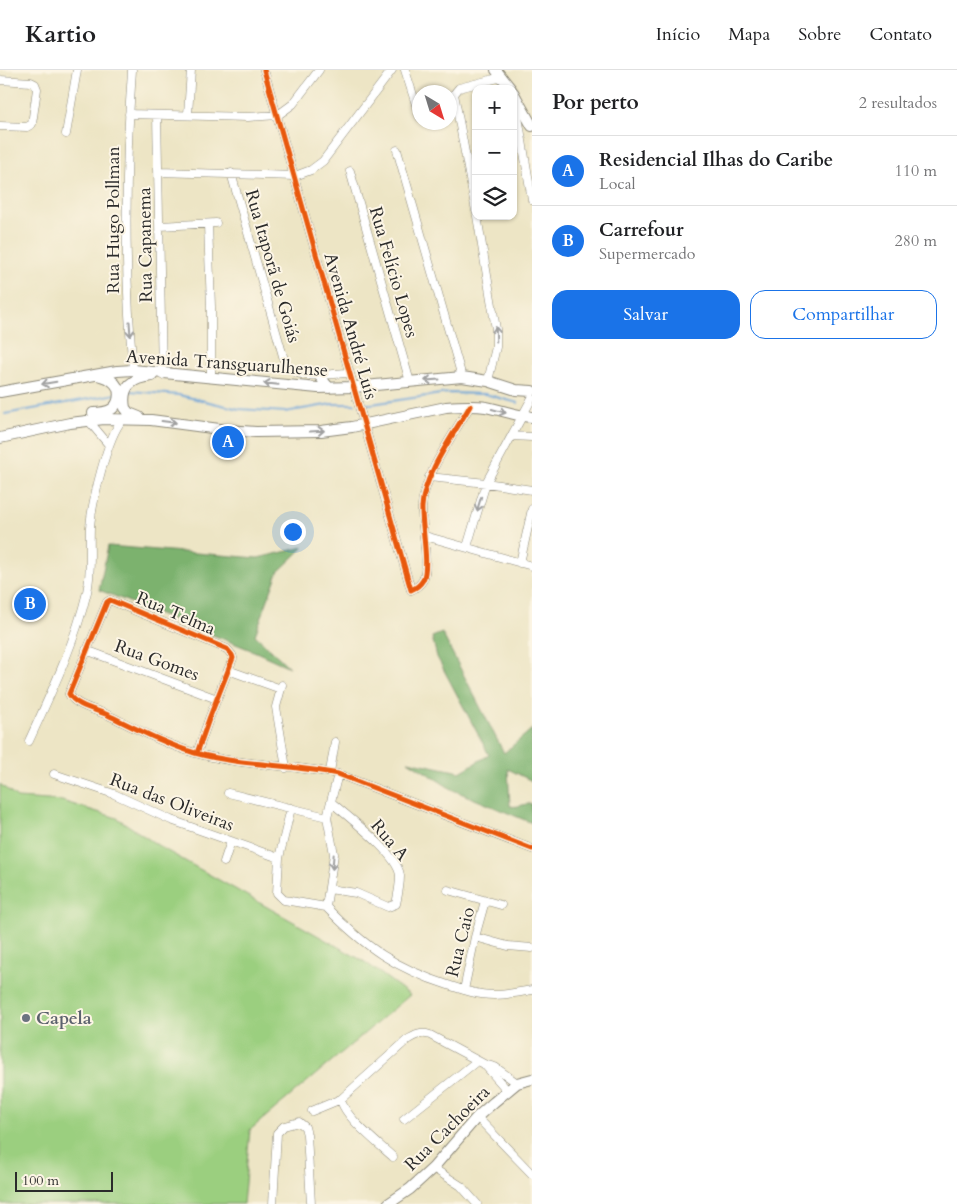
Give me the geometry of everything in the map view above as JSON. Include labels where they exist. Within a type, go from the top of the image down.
[{"type":"main road","points":[[499,74],[508,85]]},
{"type":"main road","points":[[517,97],[528,112],[532,126]]},
{"type":"main road","name":"Avenida Transguarulhense","points":[[0,392],[116,371],[133,370],[293,387],[333,388],[356,392],[410,382],[462,378],[488,381],[516,390],[532,391]]},
{"type":"main road","points":[[151,420],[132,415],[126,411],[124,403],[126,389],[133,381],[140,378],[162,374]]},
{"type":"main road","points":[[318,374],[333,388]]},
{"type":"main road","points":[[0,437],[53,420],[110,410],[117,403],[118,389],[113,381],[97,375]]},
{"type":"main road","points":[[0,437],[88,420],[151,420],[256,432],[321,431],[446,407],[485,407],[527,417]]},
{"type":"main road","name":"Rua Cachoeira","points":[[388,1204],[410,1189],[433,1168],[477,1117],[507,1090],[517,1083],[532,1080]]},
{"type":"street","points":[[66,134],[77,70]]},
{"type":"street","name":"Rua Hugo Pollman","points":[[132,70],[126,161],[129,326],[133,370]]},
{"type":"street","points":[[188,114],[191,70]]},
{"type":"street","name":"Avenida André Luís","points":[[264,70],[365,424],[381,494],[411,590],[420,584],[425,574],[425,536]]},
{"type":"street","points":[[129,114],[248,117],[278,115],[293,104],[319,70]]},
{"type":"street","points":[[159,172],[295,176],[311,170],[323,161],[392,70]]},
{"type":"street","points":[[405,70],[412,92]]},
{"type":"street","points":[[472,190],[454,97],[455,92],[459,88],[499,74]]},
{"type":"street","points":[[0,80],[31,82],[37,89],[32,124],[27,127],[0,126]]},
{"type":"street","name":"Rua Capanema","points":[[157,114],[162,374]]},
{"type":"street","points":[[517,114],[532,200]]},
{"type":"street","points":[[523,148],[527,143],[531,142]]},
{"type":"street","points":[[397,150],[462,378]]},
{"type":"street","name":"Rua Felício Lopes","points":[[350,171],[410,382]]},
{"type":"street","name":"Rua Itaporã de Goiás","points":[[231,173],[285,363],[289,370],[302,375],[345,373]]},
{"type":"street","points":[[478,220],[496,328],[496,347],[488,381]]},
{"type":"street","points":[[160,226],[216,223]]},
{"type":"street","points":[[208,224],[211,377]]},
{"type":"street","name":"Avenida André Luís","points":[[333,388],[345,373],[347,359]]},
{"type":"street","points":[[467,547],[486,483],[512,436],[527,417],[532,399]]},
{"type":"street","points":[[470,406],[429,477],[422,504],[425,536],[532,566]]},
{"type":"street","points":[[29,741],[71,643],[87,592],[90,575],[92,508],[109,444],[118,424],[123,419]]},
{"type":"street","points":[[88,420],[109,444]]},
{"type":"street","points":[[512,436],[532,438]]},
{"type":"street","points":[[429,477],[532,490]]},
{"type":"street","points":[[520,563],[532,510]]},
{"type":"street","name":"Rua Telma","points":[[86,650],[106,603],[110,600],[230,652],[233,658],[228,670]]},
{"type":"street","points":[[86,650],[69,694],[74,701],[167,744],[197,753],[286,768],[334,773],[532,849]]},
{"type":"street","name":"Rua Gomes","points":[[86,650],[217,699]]},
{"type":"street","points":[[197,753],[228,670],[282,687],[276,706],[286,768]]},
{"type":"street","points":[[326,907],[334,854],[327,817],[331,802],[335,742]]},
{"type":"street","name":"Rua das Oliveiras","points":[[54,774],[114,794],[171,820],[279,858]]},
{"type":"street","points":[[228,793],[327,817]]},
{"type":"street","name":"Rua A","points":[[329,889],[356,893],[388,907],[396,904],[400,876],[395,864],[385,851],[331,802]]},
{"type":"street","points":[[290,808],[279,858],[277,886],[279,896],[284,900],[326,907],[351,932],[375,951],[416,974],[464,990],[494,995],[532,990]]},
{"type":"street","points":[[224,862],[231,841]]},
{"type":"street","points":[[448,890],[501,905]]},
{"type":"street","name":"Rua Caio","points":[[464,990],[485,901]]},
{"type":"street","points":[[475,937],[495,944],[532,949]]},
{"type":"street","points":[[312,1111],[341,1099],[407,1040],[423,1033],[480,1062],[495,1067],[517,1083]]},
{"type":"street","points":[[480,1062],[507,1090]]},
{"type":"street","points":[[404,1119],[480,1062]]},
{"type":"street","points":[[341,1099],[348,1113],[393,1157]]},
{"type":"street","points":[[477,1117],[532,1174]]},
{"type":"street","points":[[273,1204],[277,1133],[284,1126],[299,1122],[305,1127],[307,1135],[311,1204]]},
{"type":"street","points":[[433,1168],[461,1186],[477,1204]]},
{"type":"green space","points":[[108,546],[258,558],[304,547],[278,572],[255,635],[289,667],[256,652],[99,590]]},
{"type":"green space","points":[[442,633],[504,753],[532,729],[532,781],[508,769],[510,806],[532,804],[532,823],[453,790],[408,761],[460,772],[489,755],[437,657],[432,637]]},
{"type":"green space","points":[[0,784],[17,798],[62,801],[117,818],[162,848],[365,962],[410,995],[250,1130],[243,1204],[0,1204]]},
{"type":"waterway","points":[[130,391],[179,395],[239,409],[285,412],[332,404],[355,404]]},
{"type":"waterway","points":[[360,404],[448,393],[485,394],[518,403]]},
{"type":"waterway","points":[[5,414],[116,394]]},
{"type":"cycle path","points":[[264,70],[411,590],[421,583],[425,574],[422,507],[428,482],[440,455],[470,406]]},
{"type":"cycle path","points":[[197,753],[233,658],[232,655],[227,649],[110,600],[107,602],[69,694],[81,705],[108,715],[162,741],[195,753],[231,760],[338,774],[532,849]]},
{"type":"place","name":"Residencial Ilhas do Caribe","points":[[228,442]]},
{"type":"place","name":"Carrefour","points":[[30,604]]},
{"type":"place","name":"Capela","points":[[26,1018]]}]
